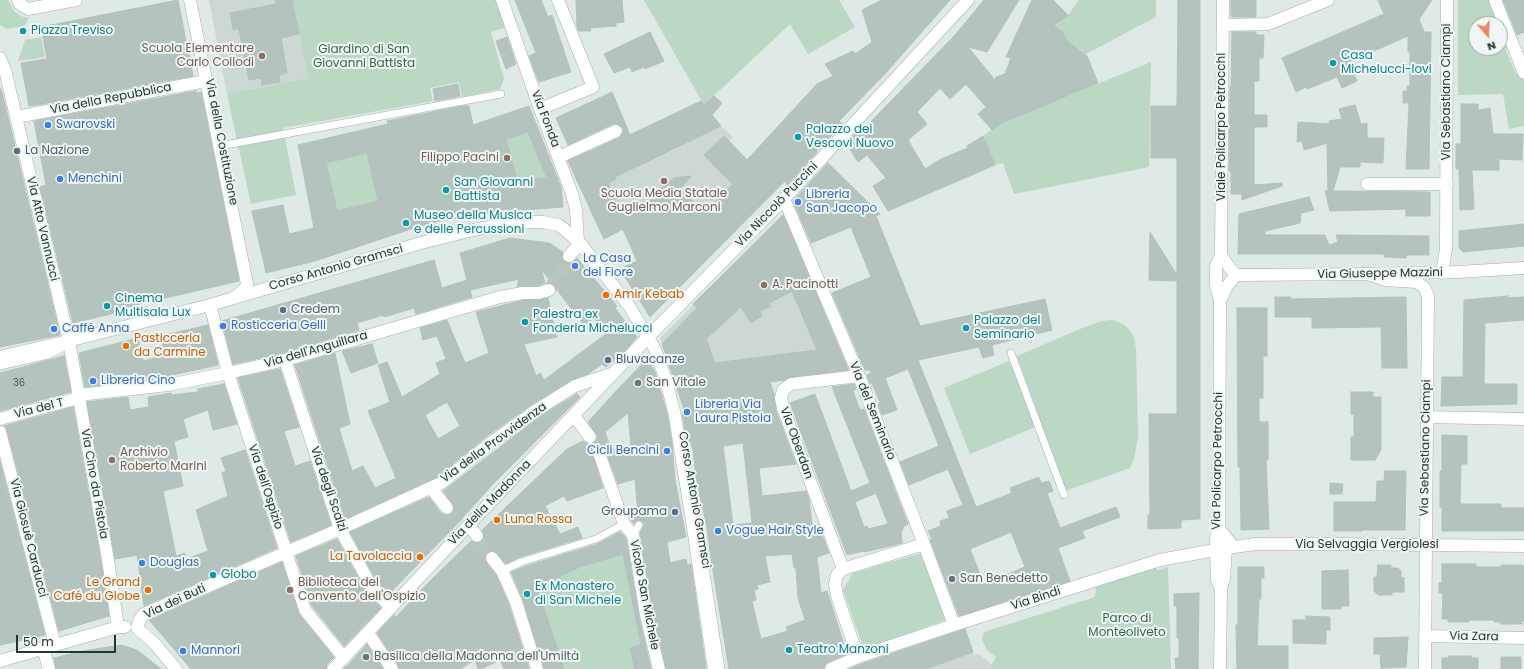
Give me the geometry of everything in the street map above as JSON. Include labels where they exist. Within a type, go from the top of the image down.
[{"type":"street","points":[[18,0],[20,4],[28,9],[76,0]]},
{"type":"street","name":"Via della Costituzione","points":[[192,0],[206,81],[249,287]]},
{"type":"street","name":"Via Fonda","points":[[502,0],[540,109],[572,194],[576,210],[579,240]]},
{"type":"street","points":[[540,109],[593,87],[558,0]]},
{"type":"street","name":"Via Niccolò Puccini","points":[[648,337],[784,199],[968,0]]},
{"type":"street","name":"Viale Policarpo Petrocchi","points":[[1221,254],[1222,0]]},
{"type":"street","points":[[1223,25],[1268,24],[1328,0]]},
{"type":"street","name":"Via Sebastiano Ciampi","points":[[1442,273],[1446,250],[1447,0]]},
{"type":"street","points":[[1495,0],[1524,73]]},
{"type":"street","points":[[0,58],[5,70],[16,117]]},
{"type":"street","name":"Via della Repubblica","points":[[16,117],[206,81]]},
{"type":"street","name":"Via Atto Vannucci","points":[[16,117],[69,341]]},
{"type":"street","points":[[559,157],[616,131]]},
{"type":"street","points":[[1367,184],[1447,184]]},
{"type":"street","name":"Via del Seminario","points":[[784,199],[859,376],[954,625]]},
{"type":"street","name":"Corso Antonio Gramsci","points":[[0,357],[69,341],[210,304],[235,297],[249,287],[435,239],[487,227],[526,222],[551,223],[564,229],[579,240],[629,306],[656,352],[672,399],[684,501],[714,669]]},
{"type":"street","points":[[569,256],[579,240]]},
{"type":"street","points":[[1220,301],[1227,286],[1236,275],[1221,254]]},
{"type":"street","name":"Via Policarpo Petrocchi","points":[[1220,669],[1220,589],[1217,577],[1225,548],[1216,538],[1220,529],[1220,301],[1216,290],[1216,270],[1221,254]]},
{"type":"street","name":"Via Giuseppe Mazzini","points":[[1236,275],[1442,273],[1524,268]]},
{"type":"street","name":"Via Sebastiano Ciampi","points":[[1368,274],[1386,280],[1416,282],[1422,285],[1427,293],[1425,669]]},
{"type":"street","name":"Via dell'Anguillara","points":[[82,396],[168,385],[228,373],[285,360],[500,297],[523,293],[539,293],[550,290]]},
{"type":"street","name":"Via dell'Ospizio","points":[[210,304],[228,373],[248,437],[306,610],[344,658]]},
{"type":"street","name":"Via della Madonna","points":[[333,669],[391,608],[463,526],[574,416],[648,337]]},
{"type":"street","name":"Via Cino da Pistoia","points":[[69,341],[82,396],[118,627]]},
{"type":"street","name":"Via degli Scalzi","points":[[285,360],[340,529],[370,584],[391,608]]},
{"type":"street","name":"Via della Provvidenza","points":[[286,552],[431,488],[448,478],[485,447],[511,428],[575,386],[614,373]]},
{"type":"street","name":"Via Oberdan","points":[[843,569],[783,408],[781,398],[784,390],[791,384],[859,376]]},
{"type":"street","name":"Via del T","points":[[0,419],[82,396]]},
{"type":"street","points":[[574,416],[590,437]]},
{"type":"street","points":[[1426,417],[1524,419]]},
{"type":"street","name":"Via Giosuè Carducci","points":[[0,432],[55,645]]},
{"type":"street","name":"Vicolo San Michele","points":[[600,456],[624,524],[636,530],[646,615],[659,669]]},
{"type":"street","points":[[431,488],[447,508]]},
{"type":"street","points":[[463,526],[477,536]]},
{"type":"street","points":[[1220,529],[1225,548]]},
{"type":"street","points":[[858,657],[836,590],[837,575],[843,569],[924,544]]},
{"type":"street","name":"Via Selvaggia Vergiolesi","points":[[1225,548],[1264,544],[1524,546]]},
{"type":"street","name":"Via Bindi","points":[[831,669],[858,657],[954,625],[1160,560],[1225,548]]},
{"type":"street","name":"Via dei Buti","points":[[137,628],[140,619],[144,614],[286,552]]},
{"type":"street","points":[[492,558],[502,571],[516,602],[537,669]]},
{"type":"street","points":[[0,660],[118,627],[137,628],[154,643],[176,669]]},
{"type":"street","points":[[368,633],[392,669]]},
{"type":"street","name":"Via Zara","points":[[1425,636],[1524,638]]},
{"type":"street","points":[[43,648],[49,669]]},
{"type":"lane","name":"Via della Costituzione","points":[[192,0],[220,146]]},
{"type":"lane","points":[[220,146],[501,94]]},
{"type":"lane","name":"Corso Antonio Gramsci","points":[[648,337],[656,343],[662,356],[675,399],[684,438],[721,669]]},
{"type":"lane","points":[[0,366],[48,354],[62,348],[69,341]]},
{"type":"lane","points":[[1011,353],[1064,496]]},
{"type":"lane","points":[[502,571],[521,562],[589,542],[624,524]]},
{"type":"shaded area","name":"Scuola Elementare Carlo Collodi","points":[[209,0],[292,0],[308,78],[227,94]]},
{"type":"shaded area","name":"Scuola Media Statale Guglielmo Marconi","points":[[714,96],[722,103],[712,115],[733,137],[729,141],[748,160],[739,192],[637,261],[623,229],[604,239],[567,159],[589,148],[591,152],[701,101],[704,105]]},
{"type":"shaded area","name":"A. Pacinotti","points":[[786,213],[851,372],[725,387],[683,406],[660,338]]},
{"type":"shaded area","points":[[973,652],[974,656],[979,654],[991,664],[989,669],[926,669]]},
{"type":"green space","points":[[0,0],[8,0],[14,11],[23,17],[29,18],[24,26],[7,29],[0,25]]},
{"type":"green space","name":"Giardino di San Giovanni Battista","points":[[292,0],[496,0],[505,28],[491,32],[504,79],[500,89],[462,97],[459,82],[430,88],[433,101],[283,128],[296,195],[251,204],[227,94],[308,78]]},
{"type":"green space","points":[[644,0],[839,0],[855,27],[808,54],[790,24],[704,105]]},
{"type":"green space","points":[[1079,0],[1156,0],[1156,17],[1086,54],[1065,39],[1066,37],[1061,31],[1051,30],[1068,15]]},
{"type":"green space","points":[[1458,0],[1490,0],[1497,16],[1468,16],[1468,56],[1508,56],[1516,74],[1521,72],[1524,81],[1524,126],[1509,129],[1503,94],[1458,95]]},
{"type":"green space","points":[[41,37],[45,57],[18,61],[25,40]]},
{"type":"green space","points":[[1151,62],[1149,167],[1014,194],[1003,163],[995,165],[984,135],[1000,124]]},
{"type":"green space","points":[[528,132],[547,178],[517,179],[506,139]]},
{"type":"green space","points":[[367,153],[378,201],[337,211],[326,163]]},
{"type":"green space","points":[[1112,320],[1127,327],[1134,337],[1136,349],[1138,436],[1134,459],[1130,468],[1065,491],[1017,356],[1101,321]]},
{"type":"green space","points":[[1009,361],[1036,427],[970,454],[944,388]]},
{"type":"green space","points":[[922,553],[945,620],[864,649],[843,590],[853,573]]},
{"type":"green space","points":[[623,554],[641,645],[635,669],[564,669],[537,587],[580,567]]},
{"type":"green space","name":"Parco di Monteoliveto","points":[[1156,567],[1157,570],[1168,567],[1171,669],[989,669],[996,657],[988,651],[985,646],[982,639],[984,632],[1095,597],[1096,586]]},
{"type":"building","points":[[178,0],[193,76],[29,106],[21,63],[47,59],[41,27]]},
{"type":"building","points":[[276,0],[292,0],[299,34],[281,38],[287,73],[279,75],[280,82],[262,85],[261,78],[249,80],[239,29],[233,30],[230,13],[276,4]]},
{"type":"building","points":[[515,0],[541,0],[548,17],[552,15],[571,72],[539,82],[529,56],[536,53]]},
{"type":"building","points":[[576,0],[622,0],[624,22],[616,23],[616,26],[590,28],[591,31],[579,31],[577,27]]},
{"type":"building","points":[[882,0],[950,0],[883,76],[839,121],[843,124],[816,151],[817,152],[787,185],[785,181],[650,317],[620,269],[637,261],[623,229],[604,239],[568,161],[619,138],[623,132],[623,128],[617,124],[613,124],[568,145],[556,118],[612,92],[630,135],[701,101],[704,105],[714,96],[722,103],[712,115],[721,126],[615,177],[616,179],[608,183],[618,206],[623,204],[628,215],[648,204],[657,192],[674,178],[692,176],[680,188],[704,213],[733,184],[704,155],[724,136],[747,160],[817,84],[833,76],[825,64],[853,51],[855,54],[872,42],[862,10]]},
{"type":"building","points":[[984,0],[1019,0],[987,52],[968,47],[995,80],[996,77],[1005,74],[1011,58],[1006,57],[1032,0],[1053,0],[1068,15],[1054,26],[1064,33],[1063,35],[1066,37],[1065,39],[1087,56],[1098,83],[1000,124],[992,130],[978,114],[986,107],[966,84],[950,99],[940,88],[917,112],[927,124],[908,140],[925,169],[941,159],[968,148],[967,146],[983,136],[995,165],[888,211],[873,186],[886,178],[867,155],[858,162],[846,143],[855,134],[857,136],[956,34]]},
{"type":"building","points":[[1178,0],[1200,0],[1200,519],[1181,520],[1181,528],[1148,529],[1148,515],[1150,515],[1149,414],[1177,414],[1177,281],[1149,280],[1150,232],[1177,275],[1177,158],[1151,158],[1151,106],[1177,106]]},
{"type":"building","points":[[1231,0],[1256,0],[1256,17],[1232,17]]},
{"type":"building","points":[[1378,0],[1432,0],[1419,19],[1424,32],[1431,32],[1429,169],[1406,169],[1409,103],[1403,103],[1403,91],[1407,91],[1407,86],[1410,86],[1410,52],[1408,52],[1408,36],[1349,62],[1357,81],[1342,88],[1337,77],[1307,89],[1306,87],[1296,92],[1282,58],[1384,14]]},
{"type":"building","points":[[1503,0],[1524,0],[1524,32],[1517,35]]},
{"type":"building","points":[[650,32],[664,61],[645,69],[644,67],[632,72],[630,67],[614,73],[604,54]]},
{"type":"building","points":[[1232,32],[1256,32],[1256,35],[1264,35],[1263,58],[1259,58],[1259,81],[1254,81],[1254,115],[1267,115],[1267,127],[1254,127],[1254,185],[1282,183],[1282,186],[1242,200],[1242,194],[1231,194],[1231,171],[1229,171]]},
{"type":"building","points":[[507,37],[516,64],[506,69],[496,41]]},
{"type":"building","points":[[458,84],[460,96],[435,101],[433,89]]},
{"type":"building","points":[[0,88],[60,335],[0,347]]},
{"type":"building","points":[[196,91],[196,93],[201,92],[239,281],[135,305],[136,308],[73,323],[40,187],[46,185],[34,121]]},
{"type":"building","points":[[1461,104],[1478,104],[1478,110],[1490,108],[1493,134],[1523,134],[1522,160],[1499,159],[1499,170],[1472,170],[1474,209],[1460,210],[1459,169],[1456,169],[1456,144],[1461,144]]},
{"type":"building","points":[[1355,105],[1361,124],[1367,123],[1367,138],[1384,138],[1383,163],[1360,162],[1360,167],[1340,167],[1333,191],[1430,192],[1430,216],[1406,216],[1406,209],[1330,211],[1325,191],[1328,191],[1327,143],[1304,150],[1302,141],[1297,142],[1298,122],[1330,124],[1329,121],[1342,119],[1339,109]]},
{"type":"building","points":[[462,106],[469,106],[473,125],[529,106],[561,187],[563,207],[499,212],[439,221],[315,261],[266,273],[252,211],[283,205],[289,234],[314,228],[298,145],[388,124],[387,121]],"holes":[[[528,132],[547,178],[517,179],[506,139]],[[367,153],[378,201],[337,211],[326,163]]]},
{"type":"building","name":"Palazzo del Seminario","points":[[828,163],[880,214],[876,216],[920,326],[1045,299],[1052,330],[992,345],[994,355],[983,358],[979,347],[918,360],[976,507],[1012,493],[1010,488],[1039,477],[1041,483],[1049,481],[1053,491],[1047,493],[1060,528],[1116,507],[1120,517],[1082,531],[1085,538],[1058,548],[1070,581],[959,616],[930,540],[932,539],[928,531],[941,526],[940,521],[949,518],[947,511],[963,505],[948,469],[909,485],[900,462],[939,446],[908,369],[885,378],[897,410],[882,415],[878,404],[880,403],[867,375],[871,373],[870,370],[865,370],[832,293],[871,277],[851,227],[811,243],[793,201]],"holes":[[[1011,532],[1025,567],[984,584],[970,549]]]},
{"type":"building","points":[[1309,197],[1314,210],[1301,213],[1300,223],[1265,231],[1265,235],[1325,235],[1329,245],[1338,242],[1336,235],[1429,236],[1429,255],[1406,255],[1406,258],[1384,257],[1384,254],[1238,254],[1239,214]]},
{"type":"building","points":[[783,215],[848,370],[790,377],[784,380],[770,382],[774,394],[776,411],[796,464],[759,468],[762,496],[806,491],[809,499],[812,525],[818,524],[829,553],[817,557],[821,593],[827,591],[847,654],[828,662],[824,669],[729,669],[707,527],[696,478],[693,450],[690,441],[687,441],[682,413],[685,412],[662,344],[697,308],[693,304]],"holes":[[[792,291],[817,350],[715,363],[706,339],[741,307],[751,323],[762,316],[760,311],[771,306],[769,303]],[[743,443],[752,523],[733,525],[723,446]],[[792,554],[794,568],[796,568],[798,598],[805,620],[786,627],[788,631],[761,639],[752,601],[756,600],[754,590],[758,589],[757,585],[770,582],[765,556]]]},
{"type":"building","points":[[1524,224],[1524,246],[1463,252],[1459,248],[1459,231]]},
{"type":"building","points":[[510,238],[549,243],[563,252],[562,259],[567,263],[572,263],[577,258],[617,306],[615,308],[637,337],[623,353],[606,367],[602,364],[588,374],[571,380],[531,405],[490,434],[437,477],[345,519],[295,365],[335,353],[350,424],[339,428],[352,471],[363,466],[375,488],[396,478],[368,411],[390,402],[378,365],[387,362],[402,397],[440,374],[436,363],[446,359],[437,336],[423,340],[420,328],[447,320],[465,363],[489,353],[476,312],[524,300],[539,300],[548,298],[557,337],[524,344],[536,376],[540,373],[544,380],[606,334],[594,318],[584,325],[541,269],[545,283],[538,286],[517,286],[519,279],[470,290],[472,297],[416,314],[414,308],[384,317],[383,315],[357,323],[359,330],[283,353],[233,364],[222,321],[434,260],[442,288],[467,280],[460,253]],"holes":[[[447,402],[460,426],[438,439],[425,415]]]},
{"type":"building","points":[[1508,296],[1507,298],[1524,297],[1524,320],[1485,323],[1484,384],[1517,384],[1517,404],[1441,406],[1442,377],[1463,377],[1464,300]]},
{"type":"building","points":[[1275,297],[1291,297],[1291,299],[1406,297],[1407,368],[1382,368],[1381,327],[1312,328],[1312,317],[1275,317]]},
{"type":"building","points":[[1237,308],[1267,308],[1267,356],[1263,356],[1263,398],[1259,398],[1259,419],[1260,422],[1268,422],[1268,460],[1266,460],[1269,529],[1241,530],[1240,467],[1238,467]]},
{"type":"building","points":[[208,325],[218,365],[154,379],[85,387],[79,353],[138,338],[143,361],[166,355],[160,336]]},
{"type":"building","points":[[372,344],[378,363],[351,373],[342,351]]},
{"type":"building","points":[[64,356],[71,392],[0,411],[0,373]]},
{"type":"building","points":[[647,359],[655,372],[667,413],[672,443],[675,480],[686,537],[667,542],[670,563],[686,559],[687,565],[691,564],[706,669],[666,669],[653,614],[640,533],[644,525],[643,522],[639,520],[634,524],[629,517],[638,514],[635,479],[618,484],[607,454],[605,450],[601,449],[595,451],[593,455],[603,488],[567,501],[564,496],[545,506],[560,534],[578,527],[582,538],[520,557],[506,564],[494,551],[488,552],[485,556],[486,562],[496,575],[509,605],[529,669],[504,669],[500,660],[478,669],[475,660],[460,669],[399,669],[398,665],[377,633],[394,615],[396,617],[471,541],[477,543],[482,542],[484,536],[482,530],[567,449],[583,441],[587,444],[595,443],[597,436],[588,422]],"holes":[[[628,413],[631,445],[611,449],[605,432]]]},
{"type":"building","points":[[280,369],[299,427],[284,431],[295,466],[310,461],[331,525],[291,542],[238,378]]},
{"type":"building","points":[[224,384],[237,424],[213,430],[208,410],[183,419],[188,437],[174,441],[183,486],[163,491],[176,556],[185,553],[186,559],[208,551],[196,510],[228,496],[222,473],[226,471],[221,458],[245,450],[277,548],[144,606],[137,555],[115,559],[87,402],[128,397],[130,410],[149,407],[148,397],[171,393],[171,395],[198,392],[198,389]]},
{"type":"building","points":[[854,384],[856,389],[853,391],[860,410],[864,409],[908,524],[904,526],[901,533],[902,543],[847,555],[790,403],[815,394],[851,491],[870,483],[832,387]],"holes":[[[876,493],[888,524],[868,529],[867,526],[864,527],[855,502]]]},
{"type":"building","points":[[1351,392],[1373,392],[1373,397],[1381,397],[1381,450],[1375,460],[1351,460],[1351,437],[1354,437],[1354,414],[1351,415]]},
{"type":"building","points":[[577,394],[580,397],[492,485],[458,523],[389,594],[376,580],[350,532],[429,497],[441,513],[445,515],[451,514],[454,511],[454,506],[443,491],[539,417]]},
{"type":"building","points":[[73,407],[101,561],[109,616],[59,631],[7,430],[4,426]]},
{"type":"building","points":[[1442,435],[1467,436],[1467,464],[1461,464],[1460,504],[1501,504],[1501,508],[1524,508],[1524,531],[1442,531],[1440,471],[1442,471]]},
{"type":"building","points":[[0,462],[45,635],[0,645]]},
{"type":"building","points":[[1385,471],[1406,471],[1405,530],[1334,531],[1334,502],[1376,502],[1377,481],[1384,481]]},
{"type":"building","points":[[1330,483],[1343,484],[1342,494],[1330,494]]},
{"type":"building","name":"Ex Monastero di San Michele","points":[[620,532],[626,538],[639,616],[651,669],[635,669],[630,648],[641,645],[623,554],[580,567],[537,587],[564,669],[544,669],[523,600],[511,572],[597,544]]},
{"type":"building","points":[[337,539],[364,588],[381,608],[344,646],[312,606],[296,556]]},
{"type":"building","points":[[282,562],[299,614],[334,657],[327,664],[326,669],[191,669],[149,620]]},
{"type":"building","points":[[1442,564],[1476,564],[1476,567],[1501,567],[1501,565],[1524,566],[1524,621],[1522,621],[1522,624],[1500,624],[1500,622],[1494,622],[1494,620],[1448,622],[1448,619],[1442,619],[1443,593],[1439,593],[1439,583],[1442,583]]},
{"type":"building","points":[[1378,565],[1391,565],[1391,568],[1398,568],[1401,571],[1401,577],[1404,578],[1404,592],[1392,592],[1392,595],[1378,595],[1374,591],[1374,577],[1377,577]]},
{"type":"building","points":[[1238,567],[1264,567],[1264,578],[1261,578],[1261,599],[1259,599],[1257,646],[1288,646],[1288,669],[1237,669],[1236,625],[1238,625]]},
{"type":"building","points":[[1348,570],[1349,606],[1341,606],[1341,609],[1322,609],[1322,571]]},
{"type":"building","points":[[1199,593],[1198,669],[1176,669],[1175,658],[1179,658],[1179,638],[1177,638],[1177,606],[1174,606],[1174,594]]},
{"type":"building","points":[[1306,616],[1330,617],[1330,630],[1326,630],[1326,644],[1293,643],[1293,620],[1306,620]]},
{"type":"building","points":[[965,629],[973,652],[926,669],[849,669],[861,664]]},
{"type":"building","points":[[1408,637],[1406,667],[1381,668],[1380,654],[1374,654],[1374,638]]},
{"type":"building","name":"Basilica della Madonna dell'Umiltà","points":[[367,644],[383,669],[343,669],[349,664]]},
{"type":"building","points":[[121,645],[137,650],[161,669],[56,669],[54,658],[83,651]]},
{"type":"building","points":[[1449,656],[1471,656],[1471,658],[1478,658],[1478,669],[1442,669],[1442,658],[1449,658]]},
{"type":"building","points":[[1501,657],[1521,657],[1521,669],[1501,669]]},
{"type":"tunnel","points":[[549,290],[569,256]]},
{"type":"tunnel","points":[[590,437],[600,456]]},
{"type":"tunnel","points":[[447,508],[458,523]]},
{"type":"tunnel","points":[[477,536],[492,558]]},
{"type":"place","name":"Piazza Treviso","points":[[23,31]]},
{"type":"place","name":"Scuola Elementare Carlo Collodi","points":[[262,56]]},
{"type":"place","name":"Casa Michelucci-Iovi","points":[[1333,63]]},
{"type":"place","name":"Swarovski","points":[[48,125]]},
{"type":"place","name":"Palazzo dei Vescovi Nuovo","points":[[798,137]]},
{"type":"place","name":"La Nazione","points":[[17,151]]},
{"type":"place","name":"Filippo Pacini","points":[[507,158]]},
{"type":"place","name":"Menchini","points":[[60,179]]},
{"type":"place","name":"Scuola Media Statale Guglielmo Marconi","points":[[664,181]]},
{"type":"place","name":"San Giovanni Battista","points":[[446,190]]},
{"type":"place","name":"Libreria San Jacopo","points":[[798,202]]},
{"type":"place","name":"Museo della Musica e delle Percussioni","points":[[406,223]]},
{"type":"place","name":"La Casa del Fiore","points":[[575,266]]},
{"type":"place","name":"A. Pacinotti","points":[[764,285]]},
{"type":"place","name":"Amir Kebab","points":[[606,295]]},
{"type":"place","name":"Cinema Multisala Lux","points":[[107,306]]},
{"type":"place","name":"Credem","points":[[283,310]]},
{"type":"place","name":"Palestra ex Fonderia Michelucci","points":[[525,322]]},
{"type":"place","name":"Rosticceria Gelli","points":[[223,326]]},
{"type":"place","name":"Palazzo del Seminario","points":[[966,328]]},
{"type":"place","name":"Caffè Anna","points":[[54,329]]},
{"type":"place","name":"Pasticceria da Carmine","points":[[126,346]]},
{"type":"place","name":"Bluvacanze","points":[[608,360]]},
{"type":"place","name":"Libreria Cino","points":[[93,381]]},
{"type":"place","name":"San Vitale","points":[[638,383]]},
{"type":"place","name":"Libreria Via Laura Pistoia","points":[[687,412]]},
{"type":"place","name":"Cicli Bencini","points":[[667,451]]},
{"type":"place","name":"Archivio Roberto Marini","points":[[112,460]]},
{"type":"place","name":"Groupama","points":[[675,512]]},
{"type":"place","name":"Luna Rossa","points":[[497,520]]},
{"type":"place","name":"Vogue Hair Style","points":[[718,531]]},
{"type":"place","name":"La Tavolaccia","points":[[420,557]]},
{"type":"place","name":"Douglas","points":[[142,563]]},
{"type":"place","name":"Globo","points":[[213,575]]},
{"type":"place","name":"San Benedetto","points":[[952,579]]},
{"type":"place","name":"Le Grand Café du Globe","points":[[148,590]]},
{"type":"place","name":"Biblioteca del Convento dell'Ospizio","points":[[290,590]]},
{"type":"place","name":"Ex Monastero di San Michele","points":[[527,594]]},
{"type":"place","name":"Teatro Manzoni","points":[[789,650]]},
{"type":"place","name":"Mannori","points":[[183,651]]},
{"type":"place","name":"Basilica della Madonna dell'Umiltà","points":[[366,657]]}]
